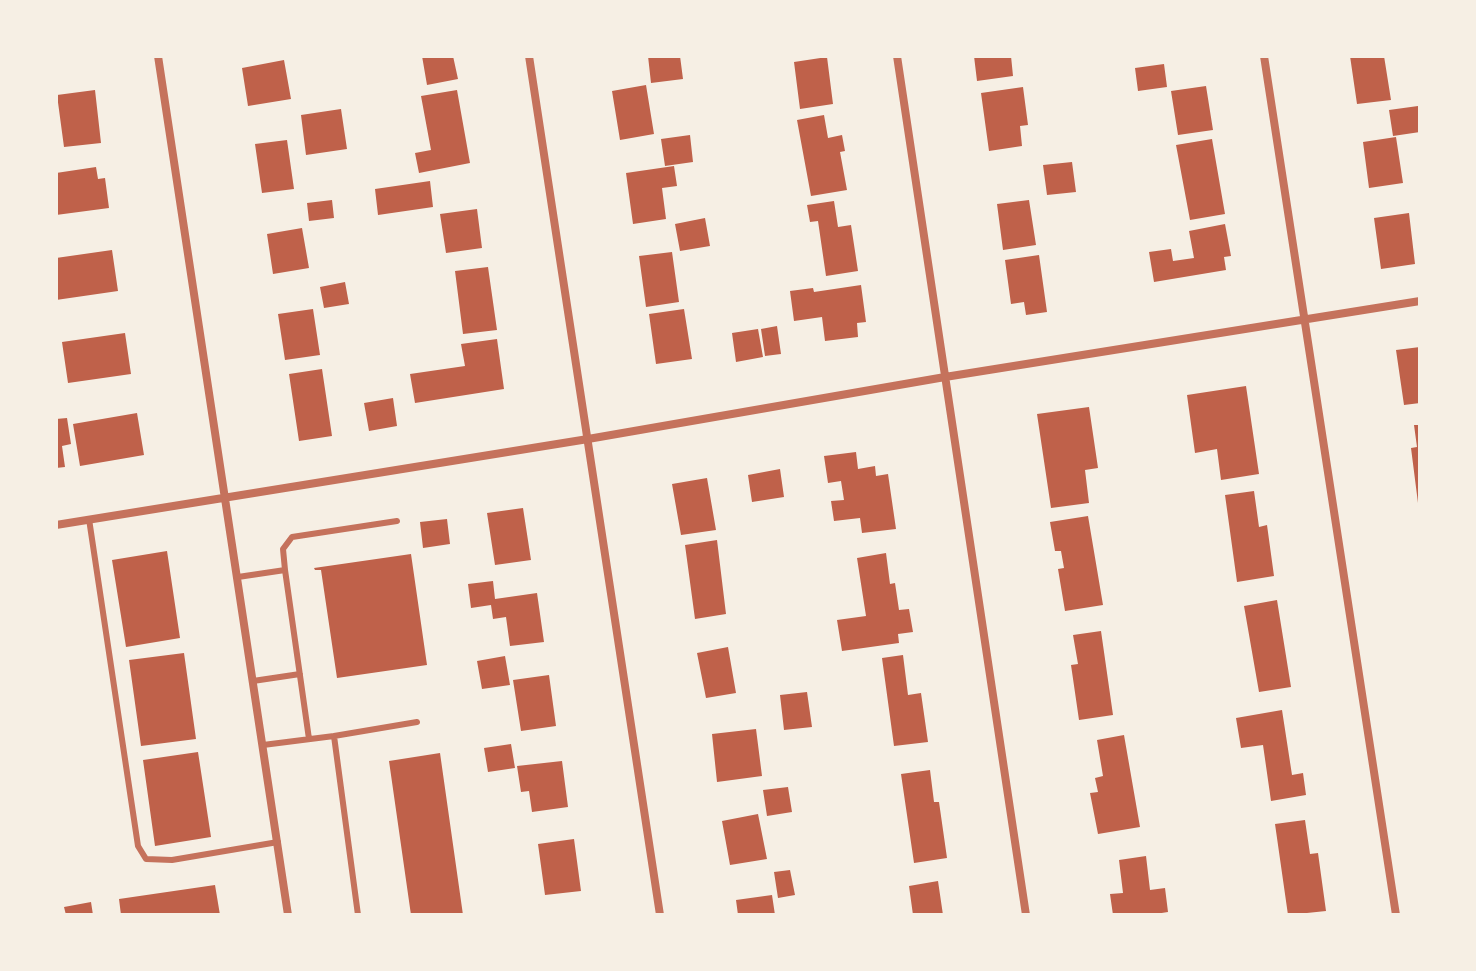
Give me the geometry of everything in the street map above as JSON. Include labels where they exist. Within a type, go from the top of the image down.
[{"type":"street","points":[[158,56],[288,915]]},
{"type":"street","points":[[529,56],[660,915]]},
{"type":"street","points":[[897,56],[1026,915]]},
{"type":"street","points":[[1264,56],[1396,915]]},
{"type":"street","points":[[56,525],[1420,301]]},
{"type":"lane","points":[[89,519],[138,846],[146,859],[172,860],[278,842]]},
{"type":"lane","points":[[309,739],[283,549],[292,537],[397,521]]},
{"type":"lane","points":[[238,577],[285,570]]},
{"type":"lane","points":[[253,681],[300,674]]},
{"type":"lane","points":[[263,745],[417,722]]},
{"type":"lane","points":[[334,736],[358,915]]},
{"type":"building","points":[[422,56],[453,56],[458,79],[427,85]]},
{"type":"building","points":[[648,56],[680,56],[683,79],[651,83]]},
{"type":"building","points":[[974,56],[1011,56],[1013,76],[977,81]]},
{"type":"building","points":[[1350,56],[1384,56],[1391,100],[1357,104]]},
{"type":"building","points":[[827,57],[833,104],[800,109],[794,62]]},
{"type":"building","points":[[284,60],[291,99],[248,106],[242,68]]},
{"type":"building","points":[[1164,64],[1167,87],[1138,91],[1135,68]]},
{"type":"building","points":[[646,85],[654,134],[620,140],[612,91]]},
{"type":"building","points":[[1206,86],[1213,130],[1178,135],[1171,91]]},
{"type":"building","points":[[1023,87],[1028,125],[1020,126],[1022,146],[989,151],[981,93]]},
{"type":"building","points":[[95,90],[101,143],[64,147],[57,95]]},
{"type":"building","points":[[457,90],[470,163],[419,173],[415,153],[431,150],[421,96]]},
{"type":"building","points":[[1418,106],[1420,132],[1393,136],[1389,110]]},
{"type":"building","points":[[341,109],[347,149],[306,155],[301,115]]},
{"type":"building","points":[[824,115],[828,138],[842,135],[845,151],[840,152],[847,190],[811,196],[797,120]]},
{"type":"building","points":[[690,135],[693,162],[665,166],[661,139]]},
{"type":"building","points":[[1396,137],[1403,183],[1369,188],[1363,142]]},
{"type":"building","points":[[1212,139],[1225,214],[1190,220],[1176,145]]},
{"type":"building","points":[[287,140],[294,189],[262,193],[255,144]]},
{"type":"building","points":[[1072,162],[1076,192],[1047,195],[1043,165]]},
{"type":"building","points":[[674,166],[677,186],[662,188],[666,219],[633,224],[626,173]]},
{"type":"building","points":[[96,167],[98,179],[105,178],[109,208],[56,215],[56,173]]},
{"type":"building","points":[[430,181],[433,207],[378,215],[375,189]]},
{"type":"building","points":[[332,200],[334,218],[309,221],[307,203]]},
{"type":"building","points":[[1029,200],[1036,245],[1003,250],[997,204]]},
{"type":"building","points":[[834,201],[838,227],[851,225],[858,271],[826,276],[818,221],[810,222],[807,205]]},
{"type":"building","points":[[477,209],[482,248],[446,253],[440,214]]},
{"type":"building","points":[[1409,213],[1415,264],[1381,269],[1374,218]]},
{"type":"building","points":[[705,218],[710,246],[680,251],[675,224]]},
{"type":"building","points":[[1225,224],[1231,256],[1224,257],[1226,270],[1154,282],[1149,252],[1171,249],[1173,261],[1194,258],[1189,231]]},
{"type":"building","points":[[302,228],[309,268],[273,274],[267,234]]},
{"type":"building","points":[[112,250],[118,291],[56,300],[56,258]]},
{"type":"building","points":[[672,252],[679,302],[646,307],[639,256]]},
{"type":"building","points":[[1039,255],[1047,312],[1026,315],[1024,302],[1011,304],[1005,260]]},
{"type":"building","points":[[488,267],[497,330],[463,334],[455,271]]},
{"type":"building","points":[[345,282],[349,304],[324,308],[320,287]]},
{"type":"building","points":[[861,285],[866,322],[857,323],[858,337],[825,341],[822,317],[794,321],[790,291],[813,288],[814,292]]},
{"type":"building","points":[[313,309],[320,355],[285,360],[278,314]]},
{"type":"building","points":[[684,309],[692,359],[656,364],[649,314]]},
{"type":"building","points":[[777,326],[781,354],[765,356],[761,329]]},
{"type":"building","points":[[758,329],[763,357],[736,362],[732,333]]},
{"type":"building","points":[[125,333],[131,374],[68,383],[62,342]]},
{"type":"building","points":[[497,339],[504,389],[415,403],[410,374],[465,366],[461,344]]},
{"type":"building","points":[[1420,347],[1420,403],[1404,405],[1396,350]]},
{"type":"building","points":[[322,369],[332,436],[299,441],[289,374]]},
{"type":"building","points":[[1246,386],[1259,474],[1221,480],[1217,449],[1195,453],[1187,395]]},
{"type":"building","points":[[393,398],[397,426],[369,431],[364,403]]},
{"type":"building","points":[[1089,407],[1098,468],[1085,470],[1089,503],[1051,508],[1037,414]]},
{"type":"building","points":[[137,413],[144,455],[80,466],[73,424]]},
{"type":"building","points":[[67,418],[71,444],[62,446],[65,467],[56,468],[56,419]]},
{"type":"building","points":[[1414,425],[1420,425],[1420,503],[1411,448],[1417,447]]},
{"type":"building","points":[[856,452],[858,469],[875,466],[876,476],[888,474],[896,529],[862,533],[860,518],[834,521],[831,501],[844,500],[841,481],[828,483],[824,456]]},
{"type":"building","points":[[780,469],[784,497],[752,502],[748,475]]},
{"type":"building","points":[[707,478],[716,530],[681,535],[672,484]]},
{"type":"building","points":[[1254,491],[1259,527],[1267,525],[1274,576],[1237,582],[1225,495]]},
{"type":"building","points":[[523,508],[531,560],[495,565],[487,513]]},
{"type":"building","points":[[1088,516],[1103,605],[1065,611],[1058,569],[1064,568],[1061,551],[1055,551],[1050,522]]},
{"type":"building","points":[[447,519],[450,544],[423,548],[420,522]]},
{"type":"building","points":[[717,540],[726,614],[695,619],[685,545]]},
{"type":"building","points":[[167,551],[180,638],[126,647],[112,560]]},
{"type":"building","points":[[886,553],[890,584],[895,583],[899,610],[909,609],[913,632],[898,634],[899,643],[842,651],[837,620],[866,616],[857,558]]},
{"type":"building","points":[[411,554],[427,665],[337,678],[321,570],[314,568]]},
{"type":"building","points":[[493,581],[495,599],[537,593],[544,642],[510,646],[506,617],[493,619],[491,605],[471,608],[468,584]]},
{"type":"building","points":[[1277,600],[1291,687],[1259,692],[1244,606]]},
{"type":"building","points":[[1101,631],[1113,715],[1079,720],[1071,665],[1078,664],[1073,635]]},
{"type":"building","points":[[728,647],[736,693],[706,698],[697,653]]},
{"type":"building","points":[[184,653],[196,739],[141,746],[129,660]]},
{"type":"building","points":[[903,655],[908,695],[921,693],[928,742],[894,746],[882,658]]},
{"type":"building","points":[[505,656],[510,685],[482,689],[477,661]]},
{"type":"building","points":[[549,675],[556,726],[521,731],[513,680]]},
{"type":"building","points":[[807,692],[812,727],[784,730],[780,695]]},
{"type":"building","points":[[1282,710],[1292,775],[1303,773],[1306,795],[1271,801],[1263,745],[1241,748],[1236,718]]},
{"type":"building","points":[[756,729],[762,776],[717,782],[712,734]]},
{"type":"building","points":[[1124,735],[1140,827],[1098,834],[1090,793],[1098,792],[1095,778],[1103,776],[1097,740]]},
{"type":"building","points":[[511,744],[515,768],[488,772],[484,748]]},
{"type":"building","points":[[198,752],[211,837],[155,846],[143,760]]},
{"type":"building","points":[[440,753],[463,915],[411,915],[389,761]]},
{"type":"building","points":[[562,761],[568,807],[532,812],[529,791],[521,792],[517,766]]},
{"type":"building","points":[[930,770],[934,802],[939,802],[947,858],[914,863],[901,774]]},
{"type":"building","points":[[788,787],[792,812],[767,816],[763,790]]},
{"type":"building","points":[[758,814],[767,859],[730,865],[722,821]]},
{"type":"building","points":[[1305,820],[1310,854],[1318,853],[1326,911],[1288,915],[1275,824]]},
{"type":"building","points":[[574,839],[581,891],[545,895],[538,844]]},
{"type":"building","points":[[1146,856],[1150,890],[1165,888],[1168,912],[1113,915],[1110,894],[1123,893],[1119,860]]},
{"type":"building","points":[[790,870],[795,895],[778,898],[774,872]]},
{"type":"building","points":[[938,881],[943,915],[913,915],[909,886]]},
{"type":"building","points":[[215,885],[220,915],[121,915],[119,899]]},
{"type":"building","points":[[772,895],[775,915],[738,915],[736,900]]},
{"type":"building","points":[[91,902],[93,915],[66,915],[64,907]]}]
